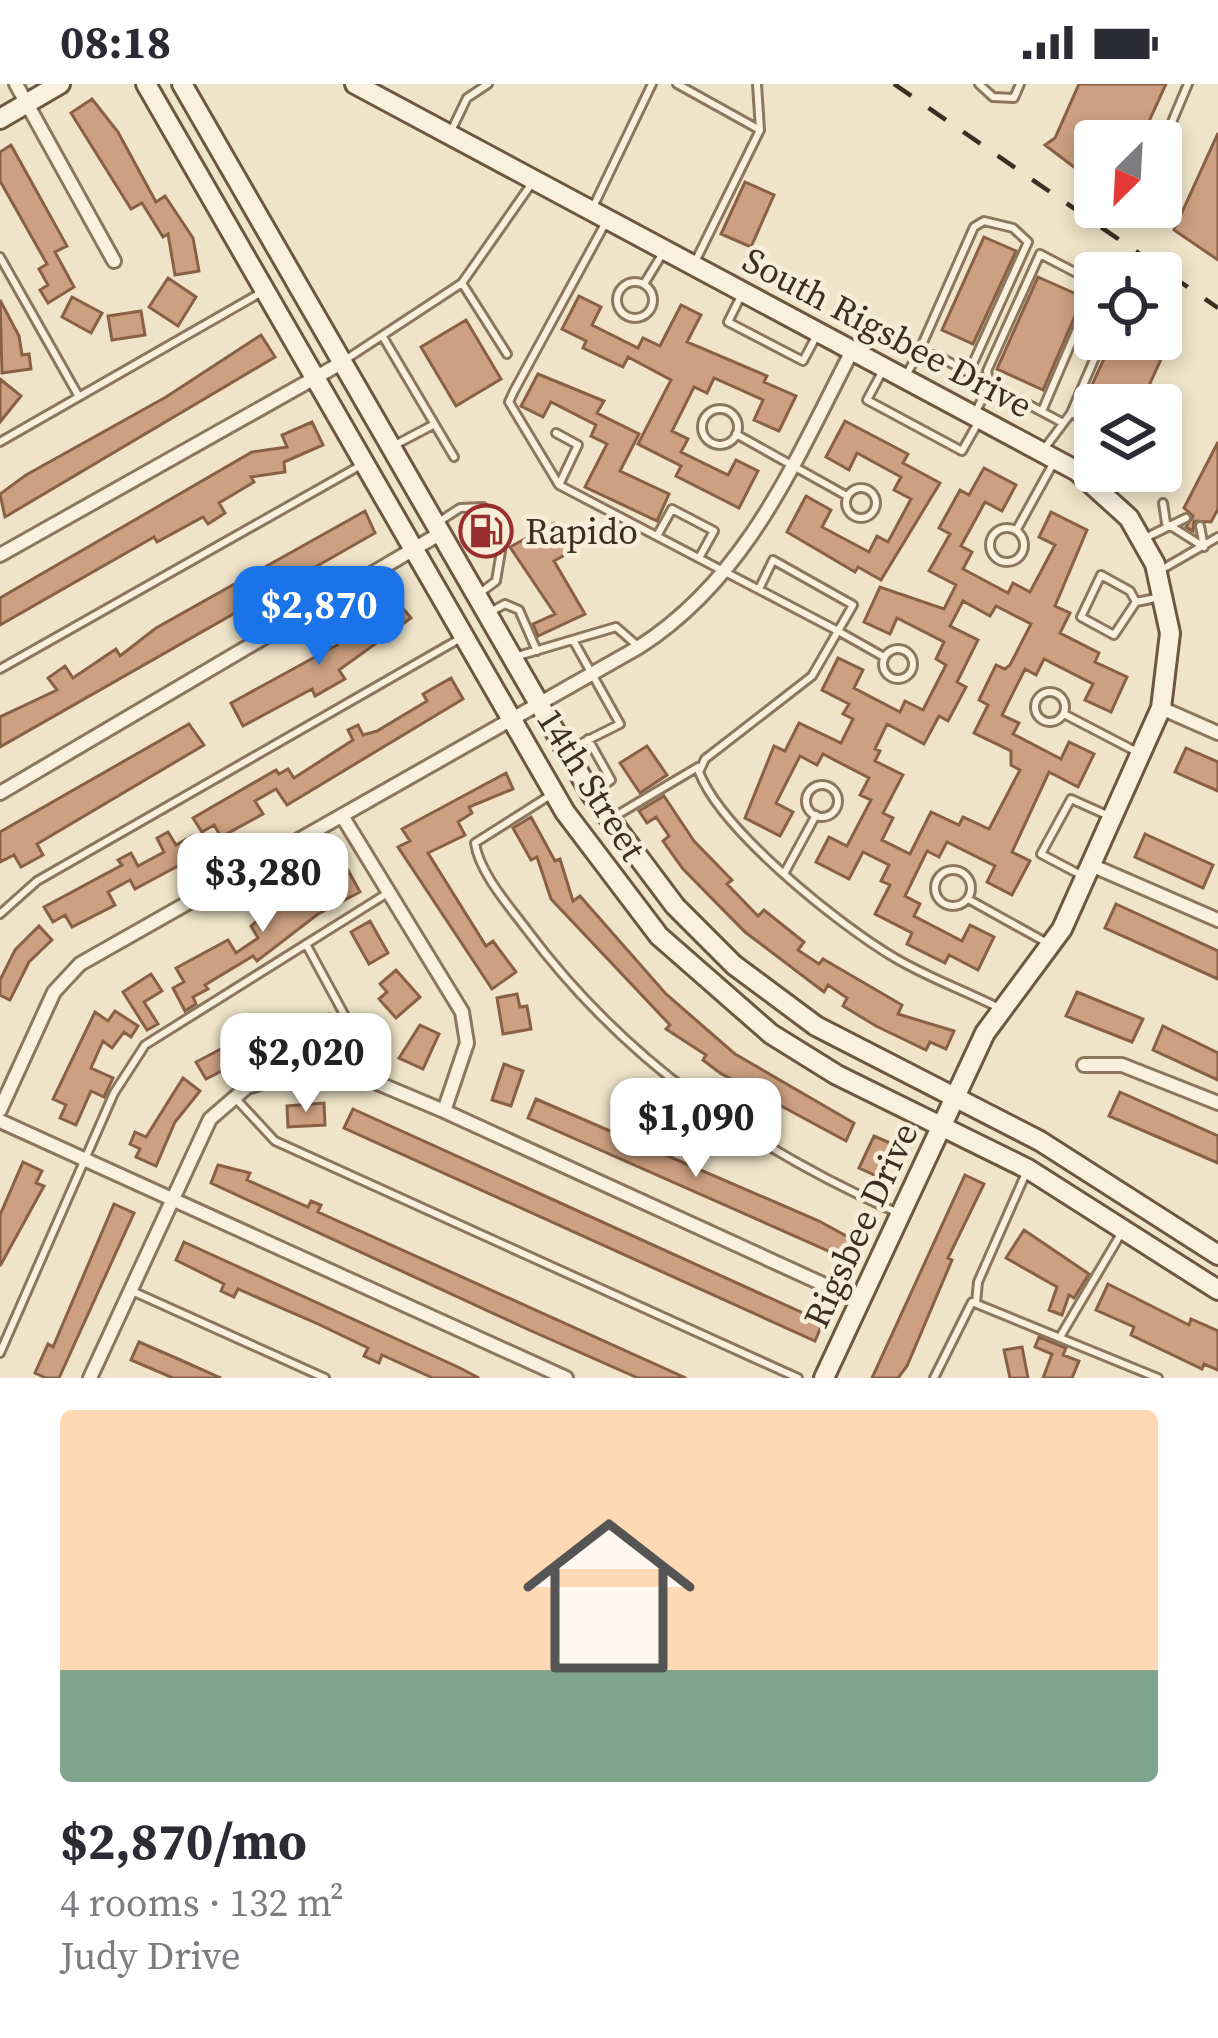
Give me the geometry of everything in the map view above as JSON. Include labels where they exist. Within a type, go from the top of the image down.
[{"type":"main road","points":[[0,119],[60,84]]},
{"type":"main road","name":"14th Street","points":[[146,84],[554,793],[632,905],[731,1004],[814,1062],[1028,1169],[1218,1290]]},
{"type":"main road","name":"14th Street","points":[[182,84],[591,794],[685,917],[754,981],[856,1050],[1064,1155],[1218,1255]]},
{"type":"main road","name":"South Rigsbee Drive","points":[[355,84],[1074,465]]},
{"type":"main road","name":"South Rigsbee Drive","points":[[955,1099],[1000,1008],[1052,946],[1161,708],[1170,658],[1165,596],[1143,540],[1107,492]]},
{"type":"main road","name":"Rigsbee Drive","points":[[824,1378],[955,1099]]},
{"type":"main road","points":[[1177,1268],[1193,1241]]},
{"type":"street","points":[[16,84],[114,261]]},
{"type":"street","points":[[0,1110],[54,992],[80,964],[344,819],[674,623],[726,573],[793,466],[853,350]]},
{"type":"street","points":[[0,555],[343,362]]},
{"type":"street","points":[[0,793],[438,529]]},
{"type":"street","points":[[1161,708],[1218,734]]},
{"type":"street","points":[[344,819],[462,1012],[466,1043],[462,1067],[444,1112]]},
{"type":"street","points":[[1088,871],[1218,920]]},
{"type":"street","points":[[1084,1065],[1122,1065],[1218,1103]]},
{"type":"street","points":[[94,1377],[129,1290],[211,1119],[233,1096],[311,1066],[347,1072],[444,1112],[862,1302]]},
{"type":"street","points":[[0,1121],[566,1378]]},
{"type":"lane","points":[[450,134],[467,98],[488,84]]},
{"type":"lane","points":[[652,84],[599,214],[509,403],[559,484],[884,657],[889,676],[903,679],[911,672],[913,658],[906,650],[891,650],[884,657]]},
{"type":"lane","points":[[676,84],[760,130]]},
{"type":"lane","points":[[693,265],[760,130],[757,84]]},
{"type":"lane","points":[[979,84],[993,97],[1014,98],[1020,84]]},
{"type":"lane","points":[[1173,120],[1188,84]]},
{"type":"lane","points":[[343,362],[462,283],[535,180]]},
{"type":"lane","points":[[905,377],[974,227],[984,221],[1013,228],[1028,242],[969,372]]},
{"type":"lane","points":[[644,284],[665,250]]},
{"type":"lane","points":[[885,367],[867,400],[962,451],[990,384],[987,371],[1040,254],[1088,279],[1094,292],[1042,411]]},
{"type":"lane","points":[[0,257],[78,395]]},
{"type":"lane","points":[[462,283],[507,354]]},
{"type":"lane","points":[[627,283],[644,284],[652,305],[645,315],[628,317],[617,303],[619,292],[627,283]]},
{"type":"lane","points":[[0,442],[266,291]]},
{"type":"lane","points":[[744,292],[728,322],[746,332],[803,362],[819,332]]},
{"type":"lane","points":[[382,336],[454,458]]},
{"type":"lane","points":[[917,356],[936,355],[1064,423]]},
{"type":"lane","points":[[1016,530],[1093,360]]},
{"type":"lane","points":[[715,410],[726,410],[735,418],[736,434],[716,445],[703,433],[703,421],[715,410]]},
{"type":"lane","points":[[392,447],[431,426]]},
{"type":"lane","points":[[556,434],[578,446],[559,484]]},
{"type":"lane","points":[[736,434],[848,496]]},
{"type":"lane","points":[[0,669],[364,463]]},
{"type":"lane","points":[[855,489],[869,490],[874,508],[864,518],[854,516],[847,510],[848,496],[855,489]]},
{"type":"lane","points":[[1162,503],[1166,523],[1204,547]]},
{"type":"lane","points":[[438,529],[460,508],[483,507],[504,533],[496,581],[476,595]]},
{"type":"lane","points":[[657,536],[672,509],[714,531],[699,558]]},
{"type":"lane","points":[[1143,540],[1166,523],[1186,518]]},
{"type":"lane","points":[[1200,526],[1204,547]]},
{"type":"lane","points":[[1005,527],[1016,530],[1023,538],[1022,554],[1009,562],[998,559],[992,538],[1005,527]]},
{"type":"lane","points":[[1157,572],[1218,537]]},
{"type":"lane","points":[[608,821],[702,766],[812,676],[853,605],[773,560],[759,589]]},
{"type":"lane","points":[[1136,602],[1130,591],[1101,574],[1080,610],[1082,616],[1114,635],[1136,602],[1165,596]]},
{"type":"lane","points":[[487,613],[505,604],[519,610],[537,651]]},
{"type":"lane","points":[[512,658],[616,627],[639,647]]},
{"type":"lane","points":[[0,914],[37,880],[464,636]]},
{"type":"lane","points":[[566,752],[620,724],[573,640]]},
{"type":"lane","points":[[1056,693],[1065,704],[1064,714],[1052,722],[1042,720],[1036,712],[1038,698],[1056,693]]},
{"type":"lane","points":[[1064,714],[1141,754]]},
{"type":"lane","points":[[588,739],[611,780],[591,794]]},
{"type":"lane","points":[[702,766],[704,786],[733,825],[785,872],[895,958],[1000,1008]]},
{"type":"lane","points":[[825,785],[837,795],[837,805],[826,816],[816,815],[806,799],[815,787],[825,785]]},
{"type":"lane","points":[[554,793],[475,843],[517,916],[566,982],[655,1070],[736,1131],[812,1175],[902,1215]]},
{"type":"lane","points":[[1088,871],[1041,854],[1070,799],[1112,818]]},
{"type":"lane","points":[[785,872],[816,815]]},
{"type":"lane","points":[[968,899],[971,882],[964,873],[953,870],[938,878],[935,890],[946,905],[968,899],[1052,946]]},
{"type":"lane","points":[[0,1353],[114,1093],[145,1045],[389,893]]},
{"type":"lane","points":[[306,944],[352,1029],[347,1072]]},
{"type":"lane","points":[[233,1096],[275,1141],[798,1378]]},
{"type":"lane","points":[[934,1378],[962,1317],[976,1303],[978,1282],[1028,1169]]},
{"type":"lane","points":[[1060,1337],[1122,1232]]},
{"type":"lane","points":[[129,1290],[326,1378]]},
{"type":"lane","points":[[976,1303],[1158,1378]]},
{"type":"building","points":[[1079,84],[1166,84],[1150,120],[1074,120],[1074,167],[1045,145],[1055,138]]},
{"type":"building","points":[[92,99],[118,132],[156,202],[165,196],[193,238],[199,271],[175,275],[168,234],[163,237],[142,203],[131,209],[71,113]]},
{"type":"building","points":[[1218,133],[1218,260],[1174,230],[1182,228],[1182,212]]},
{"type":"building","points":[[11,145],[67,246],[55,252],[74,287],[48,303],[40,290],[48,285],[39,269],[47,264],[0,181],[0,152]]},
{"type":"building","points":[[745,182],[774,195],[751,247],[721,234]]},
{"type":"building","points":[[984,237],[1016,251],[973,344],[942,330]]},
{"type":"building","points":[[1038,277],[1074,293],[1074,318],[1043,390],[997,369]]},
{"type":"building","points":[[168,278],[196,297],[178,326],[149,307]]},
{"type":"building","points":[[579,296],[601,307],[592,325],[638,348],[643,338],[660,346],[681,305],[701,315],[687,342],[767,376],[764,382],[796,396],[779,431],[754,420],[763,400],[714,378],[707,393],[694,387],[672,431],[688,439],[681,452],[728,475],[736,460],[758,471],[739,508],[676,476],[681,466],[638,444],[671,380],[628,357],[623,367],[583,348],[586,341],[562,329]]},
{"type":"building","points":[[72,297],[102,313],[91,333],[62,317]]},
{"type":"building","points":[[0,300],[19,336],[22,355],[29,354],[31,369],[2,373]]},
{"type":"building","points":[[141,311],[145,335],[112,340],[108,316]]},
{"type":"building","points":[[466,320],[501,379],[456,406],[421,347]]},
{"type":"building","points":[[261,335],[275,357],[5,517],[0,494],[26,475],[166,397]]},
{"type":"building","points":[[1103,360],[1161,360],[1150,384],[1092,384]]},
{"type":"building","points":[[538,374],[604,401],[597,413],[639,434],[620,471],[669,494],[657,521],[585,487],[607,444],[591,436],[596,425],[551,402],[543,417],[521,406]]},
{"type":"building","points":[[0,379],[21,396],[0,422]]},
{"type":"building","points":[[845,421],[908,454],[903,463],[940,483],[881,580],[858,567],[855,572],[787,532],[806,496],[831,510],[822,527],[869,552],[877,536],[888,542],[911,499],[894,490],[901,477],[857,453],[849,470],[826,457]]},
{"type":"building","points":[[312,422],[323,445],[284,462],[285,472],[251,477],[254,482],[219,503],[225,513],[208,524],[203,517],[157,542],[154,537],[0,625],[0,598],[252,452],[287,447],[282,435]]},
{"type":"building","points":[[1218,442],[1218,509],[1211,522],[1194,521],[1193,531],[1186,527],[1193,516],[1184,508]]},
{"type":"building","points":[[984,468],[1016,485],[1002,511],[985,502],[961,546],[972,552],[963,569],[1008,593],[1013,583],[1030,592],[1055,545],[1039,537],[1051,512],[1087,530],[1055,606],[1070,613],[1060,633],[1099,653],[1095,662],[1127,677],[1111,712],[1085,700],[1093,684],[1044,659],[1036,675],[1025,669],[1002,715],[1019,723],[1013,734],[1061,759],[1069,742],[1094,754],[1078,787],[1049,772],[1012,852],[1030,861],[1012,895],[987,882],[995,866],[947,842],[939,857],[927,851],[905,896],[920,904],[914,916],[962,941],[970,925],[994,937],[978,970],[949,955],[945,963],[907,944],[912,933],[875,914],[890,885],[881,881],[889,865],[863,852],[849,879],[816,862],[829,837],[847,846],[871,800],[860,795],[869,778],[823,754],[817,765],[800,756],[776,803],[793,812],[780,836],[745,818],[774,746],[785,751],[799,723],[841,743],[853,719],[843,714],[849,704],[822,690],[838,658],[863,670],[854,688],[900,712],[905,701],[923,710],[946,665],[936,659],[944,642],[897,618],[890,634],[864,622],[880,587],[944,609],[956,585],[929,571],[950,534],[939,528],[960,490],[969,495]],"holes":[[[963,601],[990,616],[996,606],[1031,624],[1010,665],[1005,669],[996,665],[979,700],[988,705],[974,733],[1011,751],[1011,765],[1020,770],[989,829],[963,817],[959,825],[931,812],[910,854],[882,840],[893,818],[883,813],[903,775],[875,761],[880,751],[875,749],[887,724],[924,744],[939,716],[948,721],[966,687],[957,682],[978,640],[950,626]]]},
{"type":"building","points":[[365,511],[375,533],[0,747],[0,717],[57,690],[48,678],[65,666],[73,678],[116,649],[120,656],[156,628]]},
{"type":"building","points":[[554,523],[570,552],[554,561],[585,614],[538,636],[533,624],[555,614],[510,547]]},
{"type":"building","points":[[397,601],[411,618],[339,670],[345,679],[315,696],[312,689],[243,726],[231,703],[337,645],[334,640],[365,628]]},
{"type":"building","points":[[451,678],[463,699],[287,805],[276,789],[255,801],[263,814],[221,837],[214,825],[202,832],[193,818],[276,770],[279,774],[288,769],[294,778],[353,740],[348,730],[358,725],[363,735],[377,731],[427,701],[423,694]]},
{"type":"building","points":[[189,724],[204,745],[37,844],[43,855],[21,867],[14,855],[0,862],[0,832]]},
{"type":"building","points":[[647,746],[667,775],[640,793],[620,763]]},
{"type":"building","points":[[1186,748],[1218,762],[1218,791],[1175,772]]},
{"type":"building","points":[[506,773],[513,789],[469,807],[472,813],[458,822],[465,835],[428,853],[486,946],[493,941],[516,972],[492,989],[398,847],[410,841],[402,829]]},
{"type":"building","points":[[664,796],[694,841],[732,880],[727,884],[758,916],[764,910],[804,942],[798,950],[819,964],[823,959],[902,1005],[898,1014],[954,1031],[946,1049],[930,1042],[926,1050],[876,1026],[843,1006],[847,998],[828,985],[824,992],[745,932],[683,869],[663,841],[669,836],[656,817],[647,823],[639,811]]},
{"type":"building","points":[[531,817],[555,861],[560,859],[573,901],[580,896],[666,994],[735,1054],[854,1123],[846,1141],[720,1073],[703,1060],[706,1055],[666,1029],[670,1025],[551,899],[537,857],[531,860],[513,828]]},
{"type":"building","points":[[168,832],[176,845],[192,836],[202,853],[135,889],[130,880],[108,892],[115,905],[72,927],[65,915],[53,922],[44,907],[122,865],[118,860],[131,853],[138,866],[164,852],[157,838]]},
{"type":"building","points":[[1145,834],[1213,865],[1203,888],[1135,857]]},
{"type":"building","points":[[344,863],[360,892],[318,914],[257,961],[253,956],[205,985],[208,989],[193,997],[196,1004],[185,1011],[173,988],[184,982],[176,968],[228,940],[236,953],[258,938],[251,926],[273,907],[300,888],[308,900],[334,886],[327,872]]},
{"type":"building","points":[[1116,904],[1218,951],[1218,979],[1105,928]]},
{"type":"building","points":[[370,921],[388,953],[369,964],[351,932]]},
{"type":"building","points":[[39,926],[52,940],[29,962],[10,1000],[0,995],[0,980],[15,950]]},
{"type":"building","points":[[396,970],[420,997],[396,1018],[379,999],[387,992],[380,984]]},
{"type":"building","points":[[151,974],[162,991],[144,1002],[158,1024],[147,1030],[123,992]]},
{"type":"building","points":[[1077,992],[1143,1019],[1132,1042],[1066,1016]]},
{"type":"building","points":[[517,994],[520,1007],[527,1006],[531,1029],[503,1034],[497,998]]},
{"type":"building","points":[[115,1011],[138,1026],[131,1037],[124,1032],[112,1048],[103,1041],[91,1068],[113,1078],[104,1097],[91,1091],[76,1125],[60,1118],[66,1105],[53,1099],[95,1012],[108,1021]]},
{"type":"building","points":[[329,1014],[332,1035],[234,1054],[239,1062],[206,1079],[196,1062],[244,1037],[243,1031]]},
{"type":"building","points":[[420,1025],[439,1034],[423,1069],[399,1058]]},
{"type":"building","points":[[1163,1026],[1218,1053],[1218,1080],[1153,1050]]},
{"type":"building","points":[[504,1064],[523,1071],[511,1106],[492,1100]]},
{"type":"building","points":[[183,1078],[200,1091],[175,1122],[156,1166],[136,1157],[140,1149],[130,1144],[135,1132],[146,1137]]},
{"type":"building","points":[[1120,1092],[1218,1136],[1218,1163],[1109,1116]]},
{"type":"building","points":[[536,1099],[819,1221],[859,1243],[851,1261],[528,1118]]},
{"type":"building","points":[[324,1103],[325,1125],[288,1127],[287,1106]]},
{"type":"building","points":[[353,1109],[823,1322],[815,1341],[344,1128]]},
{"type":"building","points":[[874,1136],[895,1145],[881,1178],[859,1168]]},
{"type":"building","points":[[23,1162],[42,1171],[36,1183],[44,1186],[0,1266],[0,1215]]},
{"type":"building","points":[[218,1165],[250,1173],[247,1180],[308,1207],[311,1201],[321,1205],[318,1212],[686,1378],[638,1378],[527,1329],[211,1183]]},
{"type":"building","points":[[965,1175],[984,1184],[948,1258],[952,1260],[907,1366],[898,1378],[872,1378]]},
{"type":"building","points":[[114,1204],[134,1213],[59,1378],[46,1378],[35,1373],[48,1344],[53,1347]]},
{"type":"building","points":[[1024,1230],[1089,1274],[1074,1298],[1069,1295],[1062,1315],[1049,1310],[1057,1287],[1006,1258]]},
{"type":"building","points":[[184,1242],[479,1378],[433,1378],[382,1355],[379,1363],[364,1356],[368,1348],[318,1324],[238,1289],[234,1297],[221,1291],[224,1284],[176,1260]]},
{"type":"building","points":[[1108,1284],[1189,1325],[1191,1319],[1218,1331],[1218,1370],[1204,1364],[1202,1369],[1131,1335],[1134,1327],[1096,1310]]},
{"type":"building","points":[[1039,1337],[1066,1348],[1063,1355],[1079,1361],[1072,1378],[1043,1378],[1052,1354],[1035,1347]]},
{"type":"building","points":[[139,1342],[221,1378],[173,1378],[131,1360]]},
{"type":"building","points":[[1022,1347],[1028,1378],[1010,1378],[1004,1350]]},
{"type":"railway","points":[[894,84],[1218,308]]},
{"type":"place","name":"Rapido","points":[[486,531]]}]
